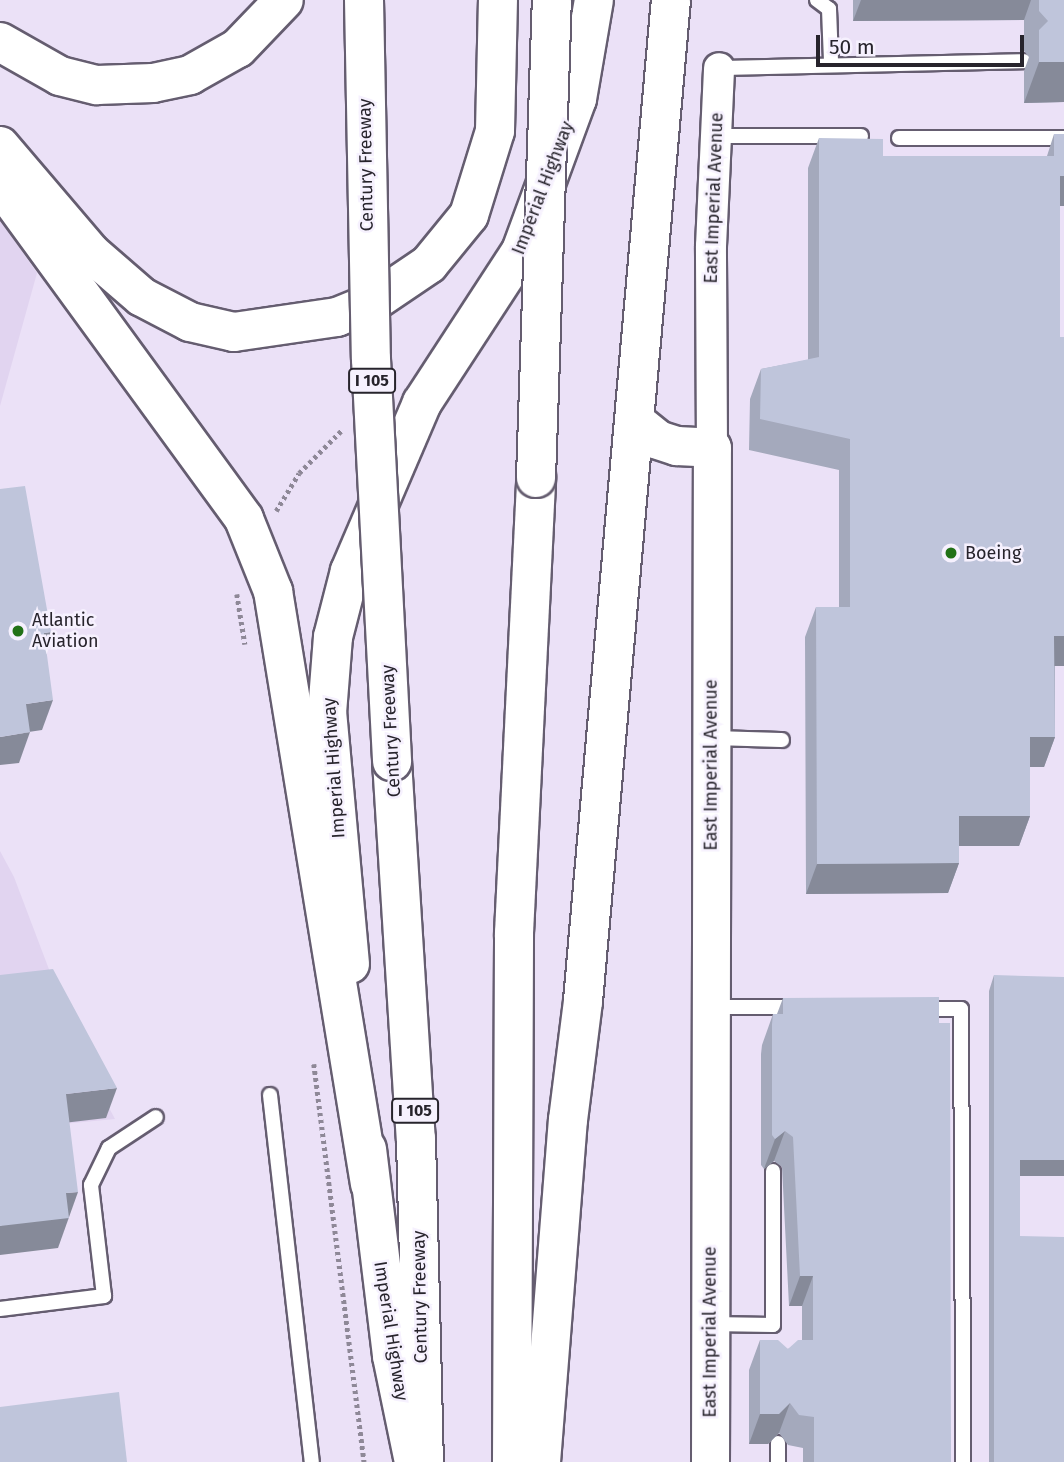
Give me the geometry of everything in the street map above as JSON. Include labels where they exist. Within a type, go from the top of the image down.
[{"type":"main road","name":"Century Freeway","points":[[365,0],[371,359],[392,761],[416,1139],[424,1462]]},
{"type":"main road","points":[[0,146],[91,253],[142,297],[190,322],[234,332],[291,327],[370,304],[429,264],[469,215],[495,131],[498,0]]},
{"type":"main road","points":[[512,1462],[514,933],[536,478],[552,0]]},
{"type":"main road","name":"Imperial Highway","points":[[414,1462],[392,1356],[370,1184],[327,713],[333,637],[350,571],[422,403],[521,251],[577,99],[593,0]]},
{"type":"main road","points":[[541,1462],[568,1120],[583,1002],[671,0]]},
{"type":"main road","points":[[0,42],[60,76],[97,85],[137,85],[190,75],[238,48],[272,14]]},
{"type":"main road","points":[[0,184],[244,519],[273,591],[370,1184]]},
{"type":"main road","points":[[635,422],[667,443],[712,448]]},
{"type":"street","name":"East Imperial Avenue","points":[[710,1462],[714,136],[719,68]]},
{"type":"lane","points":[[817,0],[829,9],[831,62]]},
{"type":"lane","points":[[719,68],[831,62],[1024,61]]},
{"type":"lane","points":[[714,136],[861,136]]},
{"type":"lane","points":[[900,138],[1064,138]]},
{"type":"lane","points":[[712,738],[782,740]]},
{"type":"lane","points":[[710,1007],[809,1008]]},
{"type":"lane","points":[[906,1009],[961,1009],[963,1462]]},
{"type":"lane","points":[[270,1095],[312,1462]]},
{"type":"lane","points":[[0,1309],[104,1297],[92,1185],[109,1148],[156,1117]]},
{"type":"lane","points":[[709,1324],[773,1331],[774,1171]]},
{"type":"lane","points":[[778,1443],[778,1462]]},
{"type":"path","points":[[236,590],[248,657]]},
{"type":"path","points":[[313,1059],[363,1462]]},
{"type":"shaded area","points":[[0,220],[37,273],[0,406]]},
{"type":"shaded area","points":[[0,851],[14,877],[83,1059],[115,1119],[0,1130]]},
{"type":"building","points":[[1039,0],[1064,0],[1064,62],[1039,62],[1039,30],[1048,21],[1039,11]]},
{"type":"building","name":"Boeing","points":[[1054,134],[1064,134],[1064,176],[1060,176],[1060,337],[1064,337],[1064,636],[1054,636],[1055,737],[1030,737],[1030,816],[959,816],[959,863],[817,864],[816,607],[850,607],[850,439],[760,419],[761,369],[819,357],[819,138],[883,139],[883,156],[1054,156]]},
{"type":"building","name":"Atlantic Aviation","points":[[25,486],[51,632],[44,633],[53,700],[26,704],[30,732],[0,737],[0,489]]},
{"type":"building","points":[[53,969],[117,1088],[66,1094],[78,1192],[66,1193],[69,1218],[0,1226],[0,975]]},
{"type":"building","points":[[994,975],[1064,977],[1064,1160],[1020,1160],[1020,1236],[1064,1237],[1064,1462],[994,1462]]},
{"type":"building","points":[[939,997],[939,1023],[950,1023],[951,1462],[814,1462],[814,1417],[799,1415],[790,1403],[779,1414],[760,1414],[760,1340],[778,1340],[788,1349],[798,1340],[813,1340],[813,1276],[800,1276],[793,1137],[785,1131],[775,1139],[772,1135],[773,1014],[783,1014],[783,998]]},
{"type":"building","points":[[119,1392],[127,1462],[0,1462],[0,1407]]},
{"type":"place","name":"Boeing","points":[[951,553]]},
{"type":"place","name":"Atlantic Aviation","points":[[18,631]]}]
